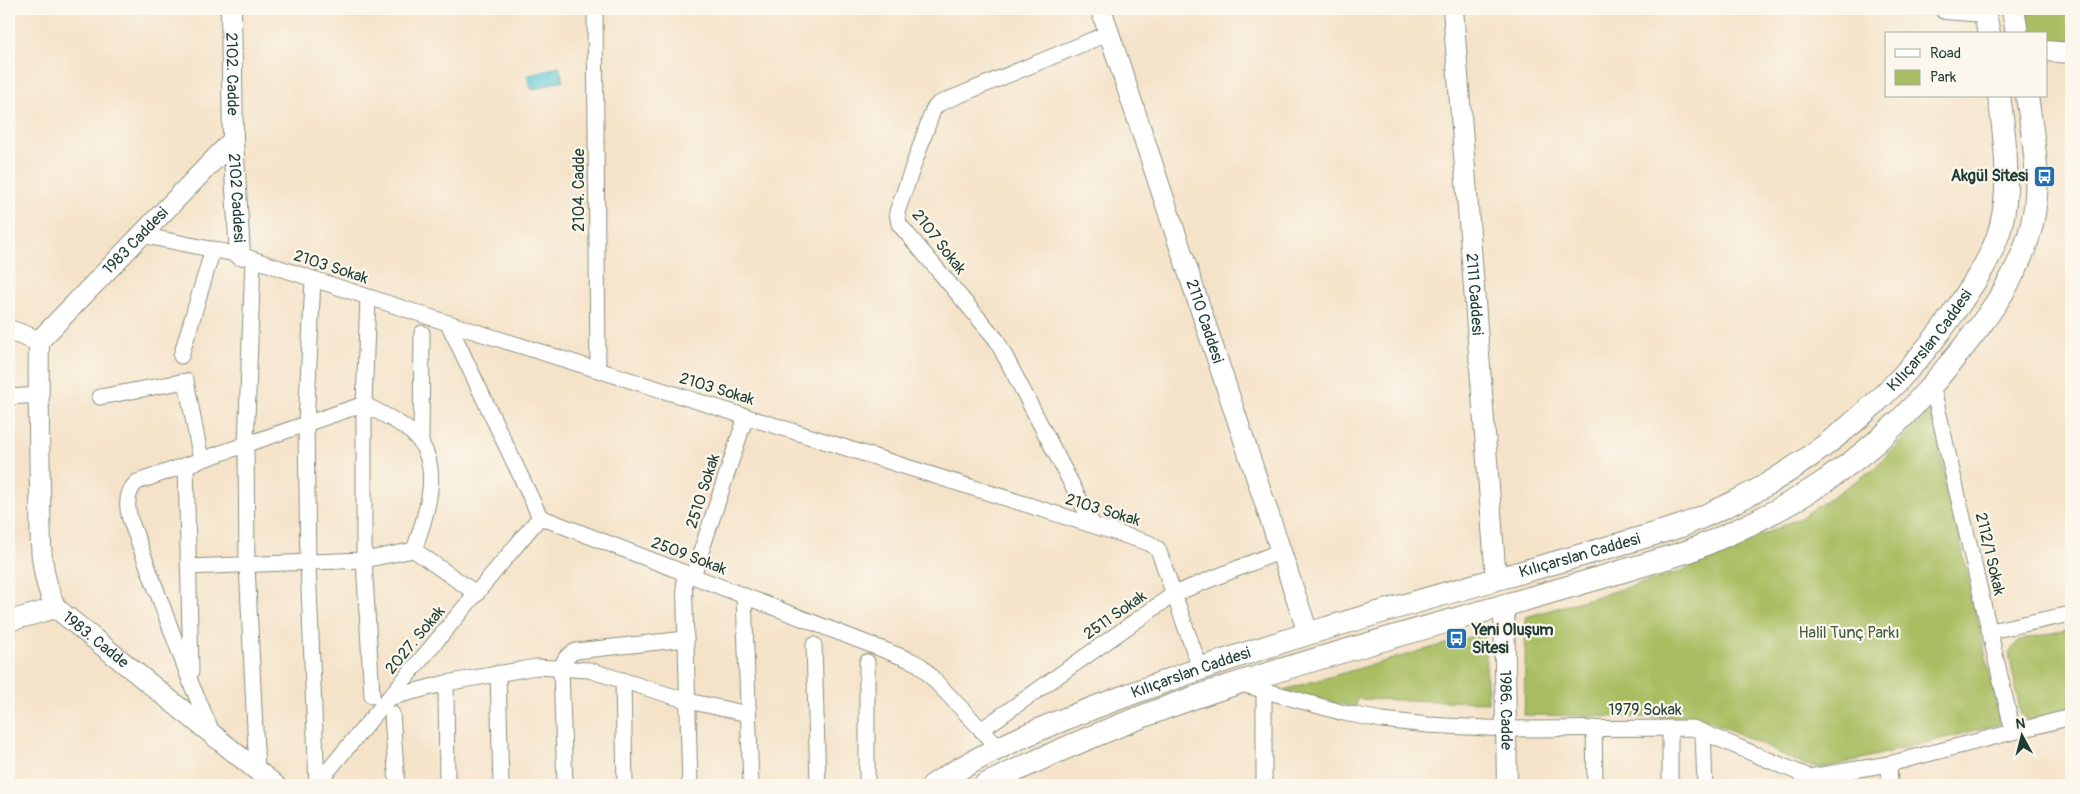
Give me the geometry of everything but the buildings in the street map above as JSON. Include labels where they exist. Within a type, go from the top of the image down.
[{"type":"main road","points":[[2012,9],[2017,32]]},
{"type":"main road","points":[[1985,10],[1989,32]]},
{"type":"main road","name":"Kılıçarslan Caddesi","points":[[933,785],[960,767],[998,747],[1107,702],[1200,668],[1308,634],[1681,526],[1767,485],[1826,444],[1876,403],[1918,360],[1978,278],[2001,225],[2005,197],[2005,139],[1999,98]]},
{"type":"main road","name":"Kılıçarslan Caddesi","points":[[985,785],[1029,764],[1104,733],[1237,683],[1689,551],[1736,532],[1786,507],[1837,474],[1897,423],[1932,385],[1977,329],[2000,296],[2025,247],[2032,223],[2036,190],[2033,135],[2027,98]]},
{"type":"main road","points":[[1496,580],[1504,605]]},
{"type":"street","name":"2102. Cadde","points":[[231,9],[233,140]]},
{"type":"street","name":"2104. Cadde","points":[[595,9],[598,370]]},
{"type":"street","name":"2110 Caddesi","points":[[1101,9],[1308,634]]},
{"type":"street","name":"2111 Caddesi","points":[[1452,9],[1496,580]]},
{"type":"street","points":[[1945,9],[1985,10]]},
{"type":"street","name":"2107 Sokak","points":[[1093,525],[996,339],[899,224],[897,212],[933,110],[938,104],[1109,33]]},
{"type":"street","points":[[2048,51],[2071,53]]},
{"type":"street","name":"1983 Caddesi","points":[[39,341],[233,140]]},
{"type":"street","name":"2102 Caddesi","points":[[233,140],[246,257]]},
{"type":"street","name":"2103 Sokak","points":[[141,234],[246,257],[448,323],[1154,545],[1158,549],[1200,668]]},
{"type":"street","points":[[181,356],[214,249]]},
{"type":"street","points":[[246,257],[247,565],[256,770]]},
{"type":"street","points":[[313,279],[306,424],[308,563],[317,785]]},
{"type":"street","points":[[368,297],[364,404],[364,560],[372,696]]},
{"type":"street","points":[[448,323],[540,517]]},
{"type":"street","points":[[9,330],[39,341]]},
{"type":"street","points":[[421,442],[422,333]]},
{"type":"street","name":"1983. Cadde","points":[[39,341],[38,395],[43,572],[46,586],[56,608],[275,785]]},
{"type":"street","points":[[100,397],[186,381],[201,460]]},
{"type":"street","name":"2112/1 Sokak","points":[[1932,385],[2013,732]]},
{"type":"street","points":[[9,397],[38,395]]},
{"type":"street","points":[[213,735],[192,686],[130,519],[127,501],[129,492],[137,482],[364,404],[412,432],[421,442],[429,461],[431,485],[428,504],[414,550]]},
{"type":"street","name":"2510 Sokak","points":[[688,574],[746,416]]},
{"type":"street","points":[[186,465],[192,686]]},
{"type":"street","name":"2509 Sokak","points":[[540,517],[915,662],[998,747]]},
{"type":"street","name":"2027. Sokak","points":[[317,785],[540,517]]},
{"type":"street","points":[[188,567],[364,560],[414,550],[477,594]]},
{"type":"street","name":"2511 Sokak","points":[[982,730],[1174,594],[1281,551]]},
{"type":"street","points":[[688,574],[686,639],[690,785]]},
{"type":"street","points":[[744,596],[751,785]]},
{"type":"street","name":"1986. Cadde","points":[[1504,605],[1507,785]]},
{"type":"street","points":[[9,620],[56,608]]},
{"type":"street","points":[[1990,632],[2071,614]]},
{"type":"street","points":[[565,785],[561,669],[568,655],[576,651],[686,639]]},
{"type":"street","points":[[814,645],[818,785]]},
{"type":"street","points":[[867,662],[867,785]]},
{"type":"street","points":[[389,698],[446,683],[536,667],[589,670],[688,701],[748,714]]},
{"type":"street","points":[[498,673],[502,785]]},
{"type":"street","points":[[623,680],[625,785]]},
{"type":"street","points":[[446,683],[448,785]]},
{"type":"street","name":"1979 Sokak","points":[[1237,683],[1344,712],[1382,720],[1428,725],[1506,729],[1693,728],[1798,779],[1889,764],[2071,717]]},
{"type":"street","points":[[1264,690],[1264,785]]},
{"type":"street","points":[[392,714],[397,785]]},
{"type":"street","points":[[1594,728],[1596,785]]},
{"type":"street","points":[[1670,728],[1670,785]]},
{"type":"street","points":[[1703,732],[1704,785]]},
{"type":"street","points":[[1889,764],[1890,785]]},
{"type":"green space","points":[[2025,9],[2071,9],[2071,42],[2048,40],[2048,32],[2030,32]]},
{"type":"green space","name":"Halil Tunç Parkı","points":[[1931,411],[2001,724],[1825,768],[1804,765],[1705,718],[1524,715],[1526,617],[1677,573],[1800,518],[1871,471]]},
{"type":"green space","points":[[2071,629],[2071,710],[2031,721],[2025,719],[2021,715],[2009,653],[2019,640]]},
{"type":"green space","points":[[1484,633],[1488,702],[1356,699],[1356,708],[1283,690]]},
{"type":"water","points":[[559,66],[563,80],[532,90],[527,76]]},
{"type":"place","name":"Akgül Sitesi","points":[[2044,176]]},
{"type":"place","name":"Yeni Oluşum Sitesi","points":[[1456,639]]}]
